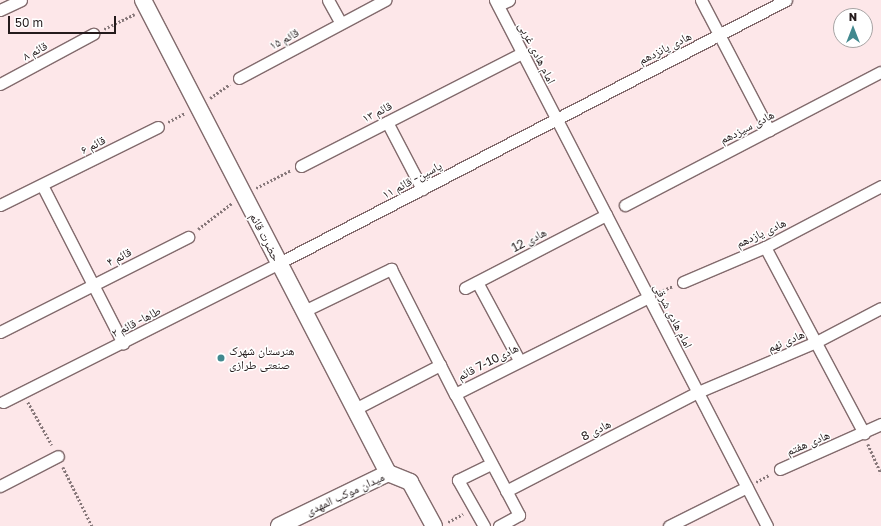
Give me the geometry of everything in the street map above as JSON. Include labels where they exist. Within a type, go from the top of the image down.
[{"type":"street","points":[[0,10],[21,0]]},
{"type":"street","points":[[328,0],[341,23]]},
{"type":"street","name":"قائم ۱۵","points":[[239,78],[385,0]]},
{"type":"street","points":[[496,3],[509,0]]},
{"type":"street","points":[[701,0],[769,130]]},
{"type":"street","name":"هادی پانزدهم","points":[[556,119],[786,0]]},
{"type":"street","name":"امام هادی غربی","points":[[496,3],[556,119]]},
{"type":"street","name":"حضرت قائم","points":[[145,4],[388,473]]},
{"type":"street","name":"قائم ۸","points":[[0,84],[93,34]]},
{"type":"street","name":"قائم ۱۳","points":[[301,166],[522,53]]},
{"type":"street","name":"هادی سیزدهم","points":[[625,205],[881,72]]},
{"type":"street","name":"یاسین- قائم ۱۱","points":[[279,263],[556,119]]},
{"type":"street","name":"امام هادی شرقی","points":[[556,119],[767,526]]},
{"type":"street","points":[[388,122],[422,189]]},
{"type":"street","name":"قائم ۶","points":[[0,205],[158,127]]},
{"type":"street","points":[[42,185],[123,344]]},
{"type":"street","name":"هادی یازدهم","points":[[683,282],[766,247],[881,186]]},
{"type":"street","name":"12 هادی","points":[[465,288],[606,215]]},
{"type":"street","name":"قائم ۴","points":[[0,332],[188,237]]},
{"type":"street","points":[[766,247],[864,433]]},
{"type":"street","name":"طاها- قائم ۲","points":[[3,402],[123,344],[279,263]]},
{"type":"street","points":[[304,311],[390,269],[440,365]]},
{"type":"street","points":[[477,282],[519,360]]},
{"type":"street","name":"هادی10-7 قائم","points":[[355,410],[440,365],[455,394],[519,360],[649,297]]},
{"type":"street","name":"هادی نهم","points":[[698,392],[816,342],[881,308]]},
{"type":"street","name":"هادی 8","points":[[506,491],[698,392]]},
{"type":"street","points":[[455,394],[491,464],[520,515],[499,526]]},
{"type":"street","name":"هادی هفتم","points":[[780,469],[864,433],[881,424]]},
{"type":"street","points":[[0,486],[58,456]]},
{"type":"street","points":[[484,526],[458,480],[491,464]]},
{"type":"street","name":"میدان موکب المهدی","points":[[279,526],[388,473],[410,482],[434,526]]},
{"type":"street","points":[[669,526],[747,487]]},
{"type":"path","points":[[93,34],[145,4]]},
{"type":"path","points":[[158,127],[198,106],[239,78]]},
{"type":"path","points":[[188,237],[243,194],[301,166]]},
{"type":"path","points":[[649,297],[683,282]]},
{"type":"path","points":[[864,433],[881,473]]},
{"type":"path","name":"هادی هفتم","points":[[747,487],[780,469]]},
{"type":"path","points":[[441,526],[474,508]]},
{"type":"place","name":"هنرستان شهرک صنعتی طرازی","points":[[221,358]]}]
